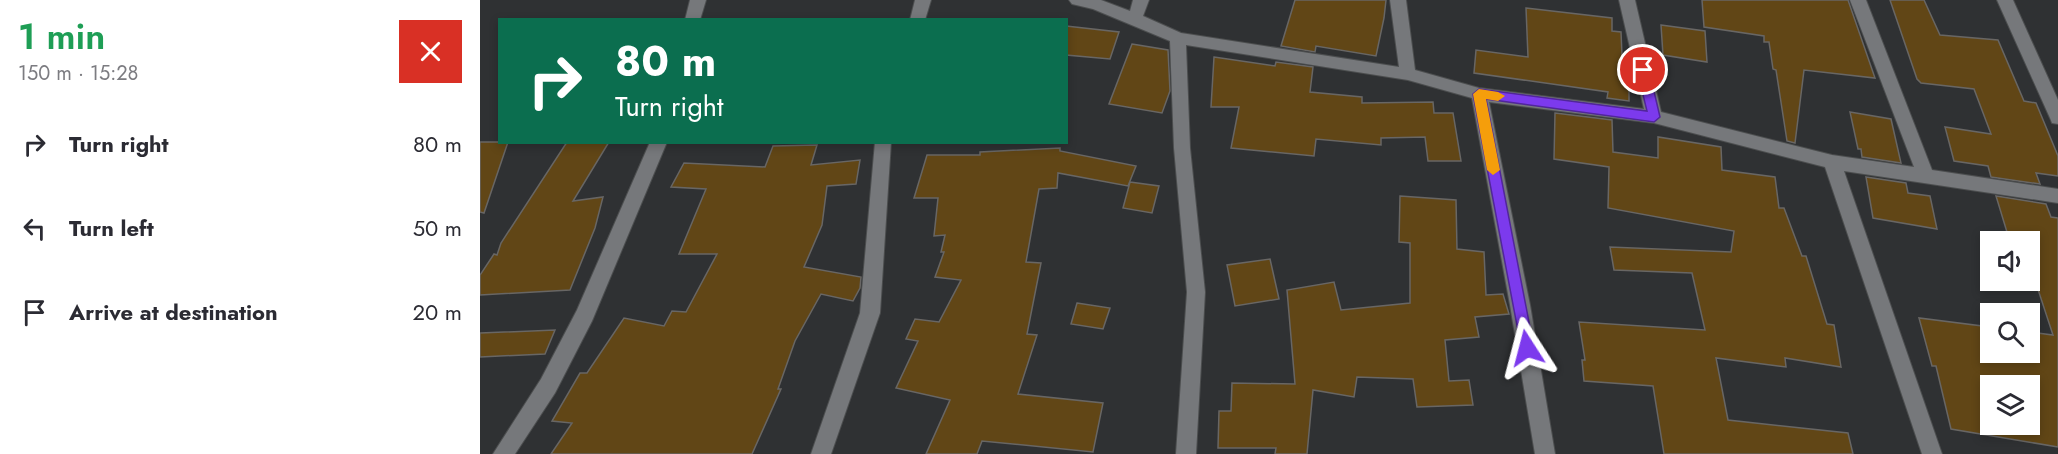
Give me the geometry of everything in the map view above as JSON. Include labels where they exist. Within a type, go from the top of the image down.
[{"type":"street","points":[[693,18],[698,0]]},
{"type":"street","points":[[918,18],[923,0]]},
{"type":"street","points":[[1077,0],[1096,4],[1178,38],[1408,74],[1479,94],[1654,117],[1832,162],[2058,196]]},
{"type":"street","points":[[1135,19],[1140,0]]},
{"type":"street","points":[[1398,0],[1408,74]]},
{"type":"street","points":[[1627,0],[1654,117]]},
{"type":"street","points":[[1857,0],[1926,176]]},
{"type":"street","points":[[2005,0],[2058,118]]},
{"type":"street","points":[[1178,38],[1182,148],[1196,292],[1186,454]]},
{"type":"street","points":[[1479,94],[1520,305],[1545,454]]},
{"type":"street","points":[[503,454],[548,386],[585,315],[658,144]]},
{"type":"street","points":[[821,454],[870,313],[883,144]]},
{"type":"street","points":[[1832,162],[1932,454]]},
{"type":"building","points":[[1295,0],[1386,0],[1376,56],[1316,46],[1315,52],[1281,46]]},
{"type":"building","points":[[1702,0],[1848,0],[1875,78],[1804,70],[1795,143],[1787,141],[1776,70],[1773,69],[1769,42],[1764,42],[1764,36],[1704,27]]},
{"type":"building","points":[[1890,0],[1924,0],[1940,35],[1998,40],[2024,101],[2036,103],[2058,156],[2058,176],[2036,173],[2040,184],[1991,177],[1988,166],[1954,161],[1945,127],[1991,134],[1974,89],[1921,83],[1917,79]]},
{"type":"building","points":[[1526,8],[1612,18],[1612,31],[1621,32],[1622,55],[1629,56],[1629,101],[1607,98],[1608,92],[1474,73],[1476,50],[1528,57]]},
{"type":"building","points":[[1661,25],[1705,31],[1707,62],[1663,55]]},
{"type":"building","points":[[1068,26],[1119,32],[1110,59],[1068,55]]},
{"type":"building","points":[[1132,44],[1168,50],[1170,91],[1162,113],[1109,104]]},
{"type":"building","points":[[1214,57],[1275,66],[1276,62],[1313,67],[1310,92],[1362,97],[1362,103],[1433,102],[1434,113],[1453,113],[1461,161],[1428,161],[1425,137],[1381,138],[1381,145],[1316,139],[1314,156],[1231,148],[1239,107],[1211,107]]},
{"type":"building","points":[[1850,112],[1891,119],[1901,163],[1862,157],[1861,149],[1858,149]]},
{"type":"building","points":[[1555,113],[1612,120],[1613,152],[1658,158],[1658,137],[1721,147],[1722,170],[1775,177],[1779,208],[1784,208],[1802,256],[1806,256],[1827,324],[1834,325],[1841,367],[1785,358],[1786,367],[1716,358],[1728,420],[1848,433],[1853,454],[1664,454],[1653,386],[1584,381],[1582,360],[1585,360],[1579,322],[1705,330],[1692,273],[1614,270],[1610,247],[1731,252],[1734,231],[1608,208],[1609,167],[1554,159]]},
{"type":"building","points":[[480,142],[507,144],[484,213],[480,212]]},
{"type":"building","points":[[566,144],[608,144],[573,201],[603,197],[595,228],[570,290],[480,295],[480,275],[494,254],[497,255],[501,243]]},
{"type":"building","points":[[817,145],[811,165],[860,160],[856,184],[827,186],[822,225],[804,267],[861,277],[860,288],[853,301],[821,294],[795,341],[778,389],[781,389],[752,454],[551,454],[572,423],[552,421],[580,373],[587,373],[624,318],[664,326],[672,311],[686,312],[717,254],[679,254],[706,189],[671,187],[684,163],[765,167],[773,146]]},
{"type":"building","points":[[1060,148],[1060,151],[1136,166],[1128,186],[1058,173],[1057,188],[1039,189],[1026,262],[1041,263],[1027,334],[1037,335],[1018,394],[1103,403],[1093,452],[982,441],[977,454],[926,454],[950,400],[896,388],[918,341],[906,339],[915,319],[939,322],[961,280],[935,277],[944,252],[941,252],[945,235],[934,236],[938,198],[914,198],[927,155],[980,155],[980,152]]},
{"type":"building","points":[[1866,177],[1906,183],[1908,193],[1930,196],[1937,229],[1873,218]]},
{"type":"building","points":[[1130,182],[1159,186],[1152,213],[1123,208]]},
{"type":"building","points":[[1400,196],[1456,200],[1457,249],[1484,252],[1486,295],[1503,294],[1509,314],[1475,317],[1479,337],[1445,340],[1449,381],[1469,380],[1473,405],[1417,407],[1413,379],[1357,377],[1354,397],[1313,390],[1307,454],[1275,454],[1276,448],[1218,448],[1219,411],[1231,411],[1232,383],[1295,384],[1287,290],[1334,282],[1341,310],[1410,303],[1410,243],[1399,242]]},
{"type":"building","points":[[1996,196],[2046,204],[2051,217],[2058,218],[2058,447],[1987,435],[2040,435],[2040,375],[1980,375],[1980,434],[1951,429],[1936,366],[1932,366],[1919,318],[1980,326],[1980,363],[2040,363],[2040,333],[2053,335],[2039,291],[2040,231],[2007,231]]},
{"type":"building","points":[[1270,259],[1279,299],[1235,306],[1227,265]]},
{"type":"building","points":[[1077,303],[1110,308],[1103,329],[1071,324]]},
{"type":"building","points":[[555,330],[545,354],[480,357],[480,333]]},
{"type":"slow traffic","points":[[1493,170],[1479,94],[1498,96]]},
{"type":"route","points":[[1527,348],[1479,94],[1654,117],[1643,70]]}]
